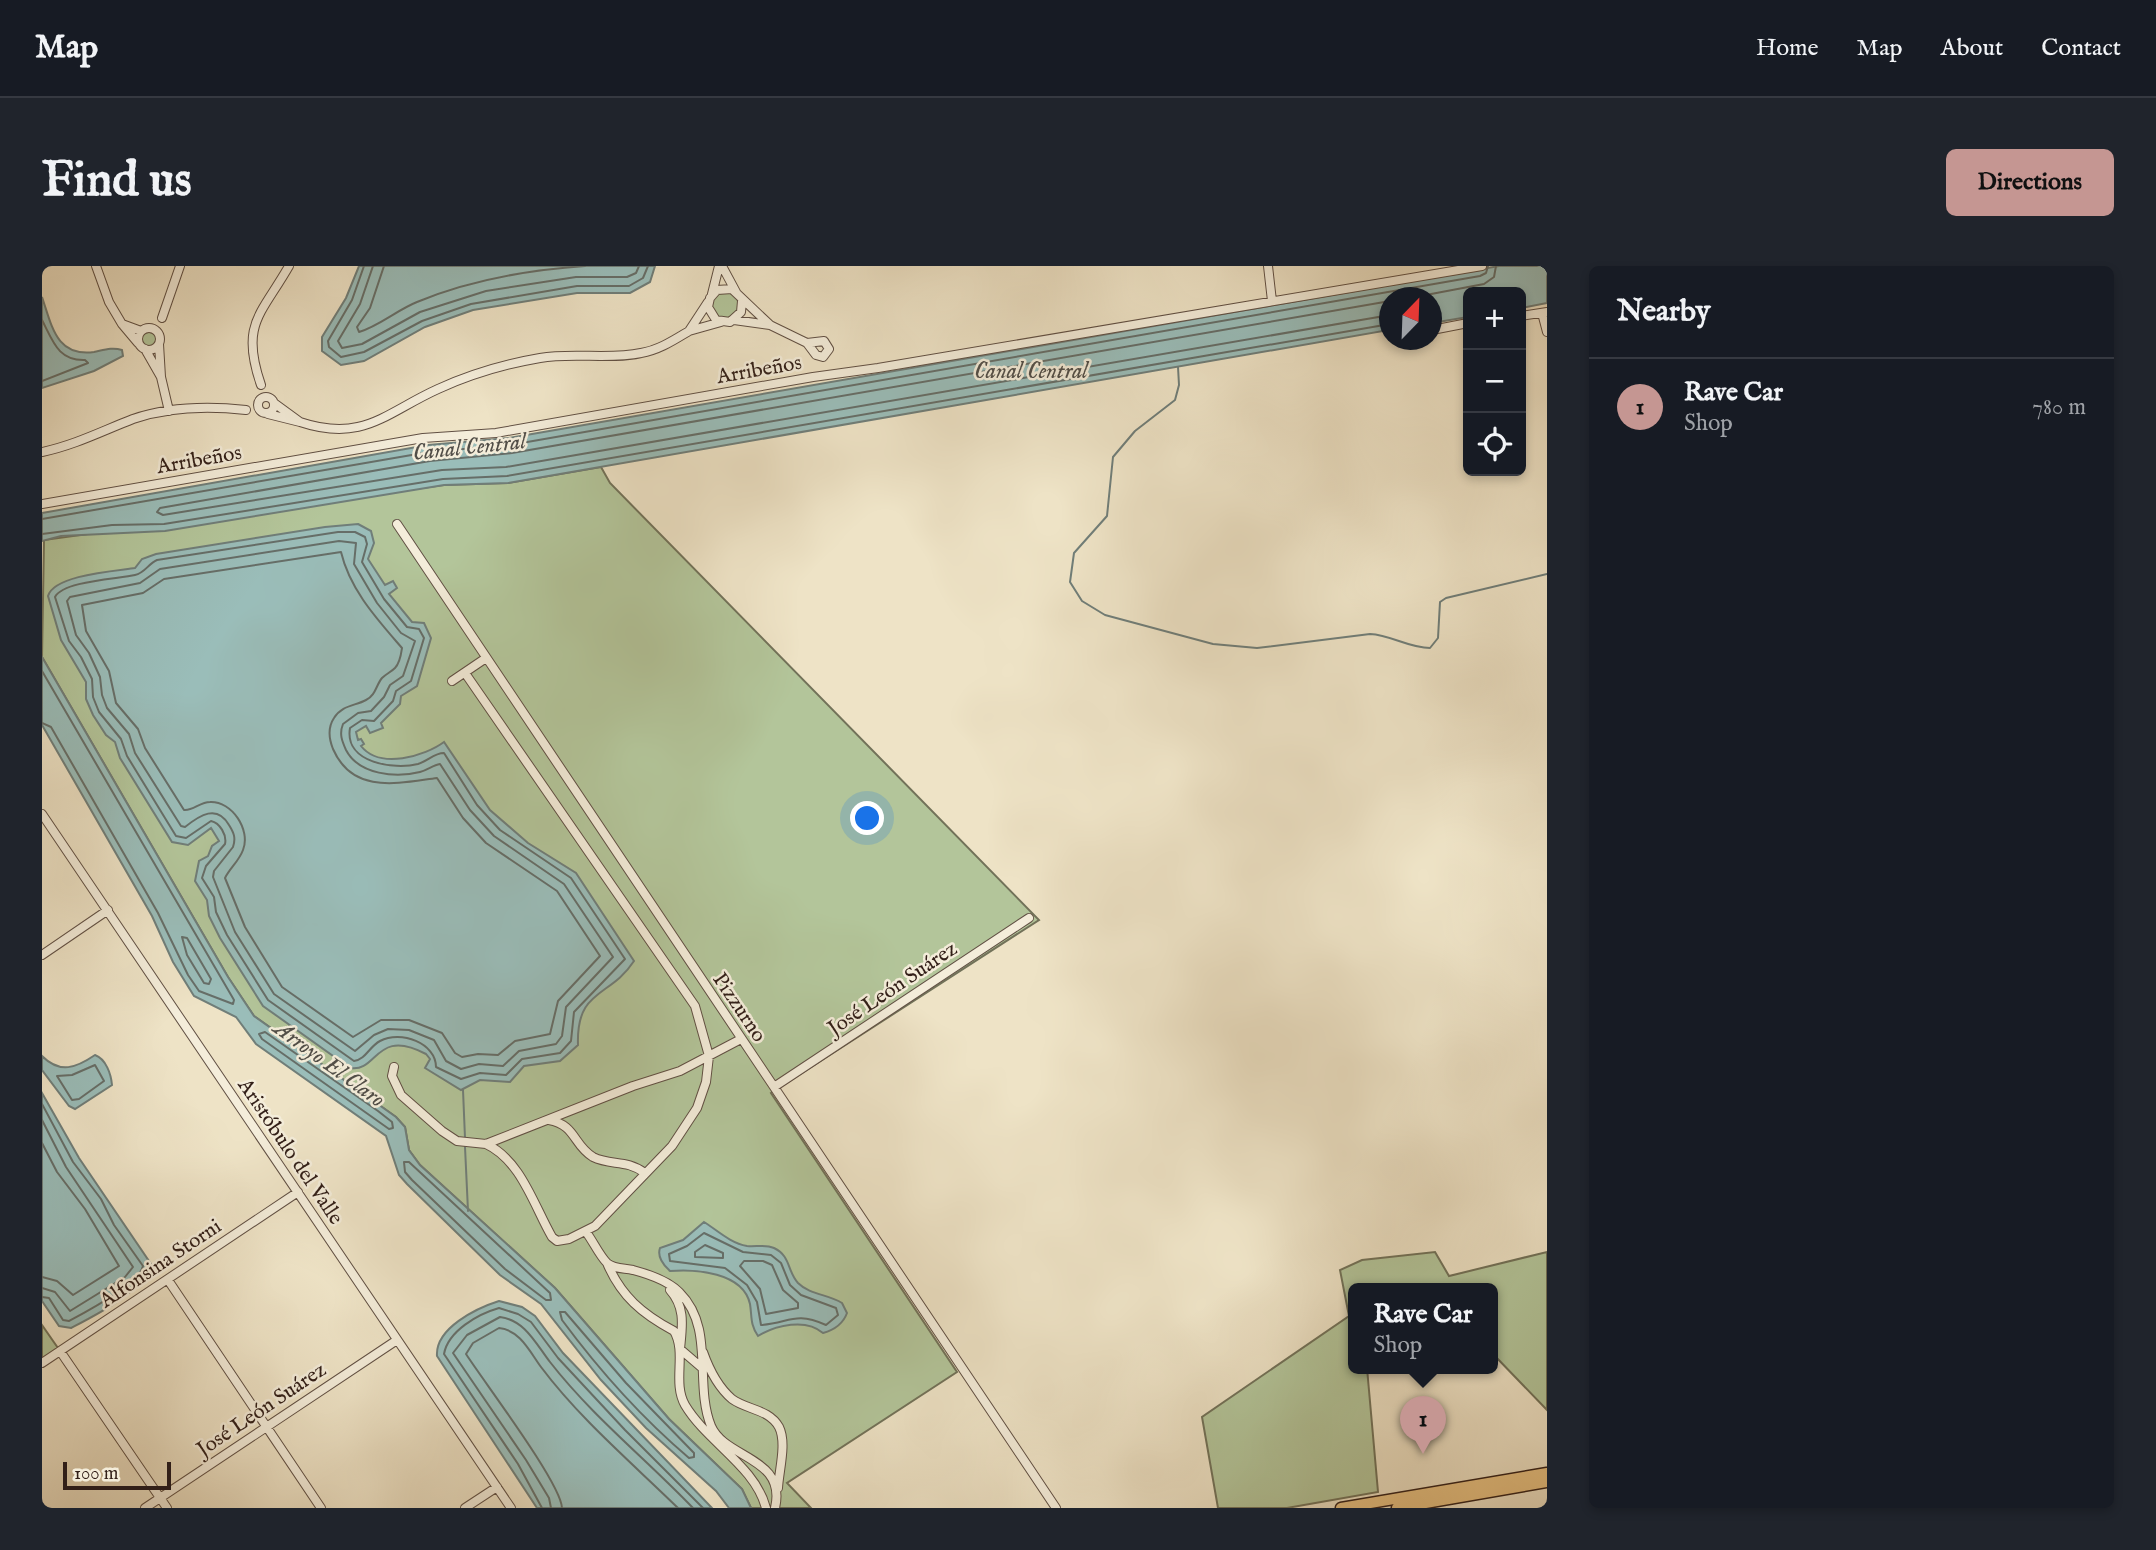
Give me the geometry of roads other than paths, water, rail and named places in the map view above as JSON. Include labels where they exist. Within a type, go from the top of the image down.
[{"type":"main road","points":[[1341,1508],[1547,1473]]},
{"type":"main road","points":[[1397,1508],[1547,1482]]},
{"type":"street","points":[[96,266],[109,302],[122,324],[142,346],[160,377]]},
{"type":"street","points":[[169,411],[160,377],[160,340],[162,318],[180,266]]},
{"type":"street","points":[[265,413],[266,400],[253,358],[253,332],[260,309],[289,266]]},
{"type":"street","points":[[720,266],[742,301],[771,326],[807,343]]},
{"type":"street","points":[[720,266],[710,298],[709,312],[721,322]]},
{"type":"street","points":[[1268,266],[1272,301]]},
{"type":"street","name":"Arribeños","points":[[42,504],[423,438],[496,433],[813,377],[1482,266]]},
{"type":"street","points":[[689,331],[710,298],[727,288],[736,292]]},
{"type":"street","points":[[734,320],[741,312],[742,301]]},
{"type":"street","points":[[1526,315],[1544,313],[1547,332]]},
{"type":"street","points":[[142,346],[144,330],[162,318]]},
{"type":"street","points":[[42,452],[72,446],[134,419],[169,411],[218,408],[246,410],[329,430],[364,428],[438,389],[500,366],[572,355],[641,353],[657,349],[689,331],[734,320],[771,326]]},
{"type":"street","points":[[122,324],[144,330],[154,329],[160,340]]},
{"type":"street","points":[[1442,328],[1463,324]]},
{"type":"street","points":[[142,346],[152,350],[160,340]]},
{"type":"street","points":[[266,400],[300,422]]},
{"type":"street","points":[[246,410],[266,400]]},
{"type":"street","points":[[265,413],[266,400]]},
{"type":"street","name":"Pizzurno","points":[[397,524],[1056,1508]]},
{"type":"street","points":[[452,681],[486,658]]},
{"type":"street","points":[[394,1068],[392,1076],[401,1095],[442,1131],[460,1141],[486,1144],[506,1158],[526,1186],[552,1237],[558,1241],[586,1231],[672,1146],[697,1108],[706,1082],[709,1056],[690,999],[465,673]]},
{"type":"street","name":"Aristóbulo del Valle","points":[[42,814],[511,1508]]},
{"type":"street","points":[[42,955],[108,910]]},
{"type":"street","name":"José León Suárez","points":[[774,1087],[1029,918]]},
{"type":"street","points":[[486,1144],[680,1071],[741,1040]]},
{"type":"street","points":[[549,1119],[568,1127],[593,1157],[628,1163],[645,1173]]},
{"type":"street","name":"Alfonsina Storni","points":[[42,1363],[298,1192]]},
{"type":"street","points":[[586,1231],[607,1263],[615,1282],[628,1299],[649,1318],[674,1331],[680,1349],[701,1367]]},
{"type":"street","points":[[607,1263],[659,1279],[680,1292],[699,1329],[710,1370],[728,1394],[740,1403],[760,1410],[780,1428],[782,1445],[775,1508]]},
{"type":"street","points":[[659,1279],[681,1305],[679,1380],[683,1402],[694,1419],[755,1484],[766,1508]]},
{"type":"street","points":[[168,1280],[321,1508]]},
{"type":"street","name":"José León Suárez","points":[[145,1508],[397,1340]]},
{"type":"street","points":[[702,1347],[704,1403],[712,1429],[724,1442],[764,1469],[777,1490]]},
{"type":"street","points":[[60,1351],[167,1508]]},
{"type":"street","points":[[465,1508],[497,1487]]},
{"type":"water","points":[[359,266],[655,266],[650,282],[630,293],[577,293],[473,310],[425,327],[364,361],[341,365],[322,351],[322,337],[346,298]]},
{"type":"water","name":"Canal Central","points":[[1499,266],[1547,266],[1547,303],[1526,307],[1526,287],[1463,287],[1463,318],[1442,321],[1442,287],[1379,287],[1379,332],[508,483],[444,485],[165,531],[61,536],[42,541],[42,513],[428,445],[509,438]]},
{"type":"water","points":[[42,297],[53,328],[63,344],[71,350],[94,352],[118,349],[122,350],[123,356],[94,371],[42,388]]},
{"type":"water","points":[[358,524],[371,531],[374,543],[368,559],[385,585],[393,581],[397,588],[389,594],[412,622],[424,623],[431,638],[417,686],[401,696],[400,704],[381,723],[383,728],[370,733],[366,726],[356,732],[358,740],[361,739],[364,744],[361,746],[369,753],[391,759],[414,756],[444,742],[490,810],[528,843],[576,873],[634,961],[625,973],[589,1003],[579,1027],[578,1045],[560,1061],[524,1066],[510,1082],[480,1080],[461,1090],[425,1068],[430,1059],[426,1054],[409,1047],[387,1048],[367,1064],[350,1068],[263,1006],[220,938],[209,916],[207,900],[195,881],[199,861],[208,856],[212,846],[219,841],[211,828],[188,845],[172,842],[120,758],[115,742],[106,735],[93,715],[86,699],[86,682],[61,640],[48,596],[61,583],[86,575],[135,568],[142,559],[156,554]]},
{"type":"water","name":"Arroyo El Claro","points":[[42,657],[228,977],[254,1016],[396,1117],[405,1127],[409,1150],[420,1165],[555,1288],[669,1419],[742,1489],[751,1508],[729,1508],[716,1491],[646,1428],[601,1380],[541,1304],[500,1275],[407,1184],[399,1175],[386,1136],[256,1044],[236,1017],[194,996],[173,962],[152,916],[42,725]]},
{"type":"water","points":[[95,1055],[107,1067],[112,1085],[75,1109],[69,1106],[42,1070],[42,1056],[55,1065],[68,1067]]},
{"type":"water","points":[[42,1093],[79,1158],[151,1264],[147,1274],[130,1293],[71,1328],[59,1326],[42,1301]]},
{"type":"water","points":[[704,1222],[741,1244],[767,1246],[779,1251],[798,1283],[808,1290],[842,1303],[847,1313],[841,1323],[823,1333],[816,1328],[800,1324],[773,1329],[758,1336],[752,1324],[746,1293],[738,1285],[704,1272],[670,1271],[661,1260],[660,1248],[683,1240]]},
{"type":"water","points":[[499,1301],[522,1307],[535,1316],[563,1353],[712,1508],[537,1508],[437,1356],[438,1346],[450,1328],[469,1314]]},
{"type":"waterway","points":[[1178,367],[1179,385],[1175,400],[1135,431],[1113,457],[1107,516],[1074,553],[1070,582],[1082,601],[1105,615],[1213,644],[1257,648],[1370,634],[1430,648],[1438,638],[1440,602],[1446,598],[1547,574]]},
{"type":"waterway","points":[[463,1090],[465,1138]]},
{"type":"waterway","points":[[465,1147],[468,1211]]},
{"type":"place","name":"Rave Car","points":[[1423,1454]]}]
